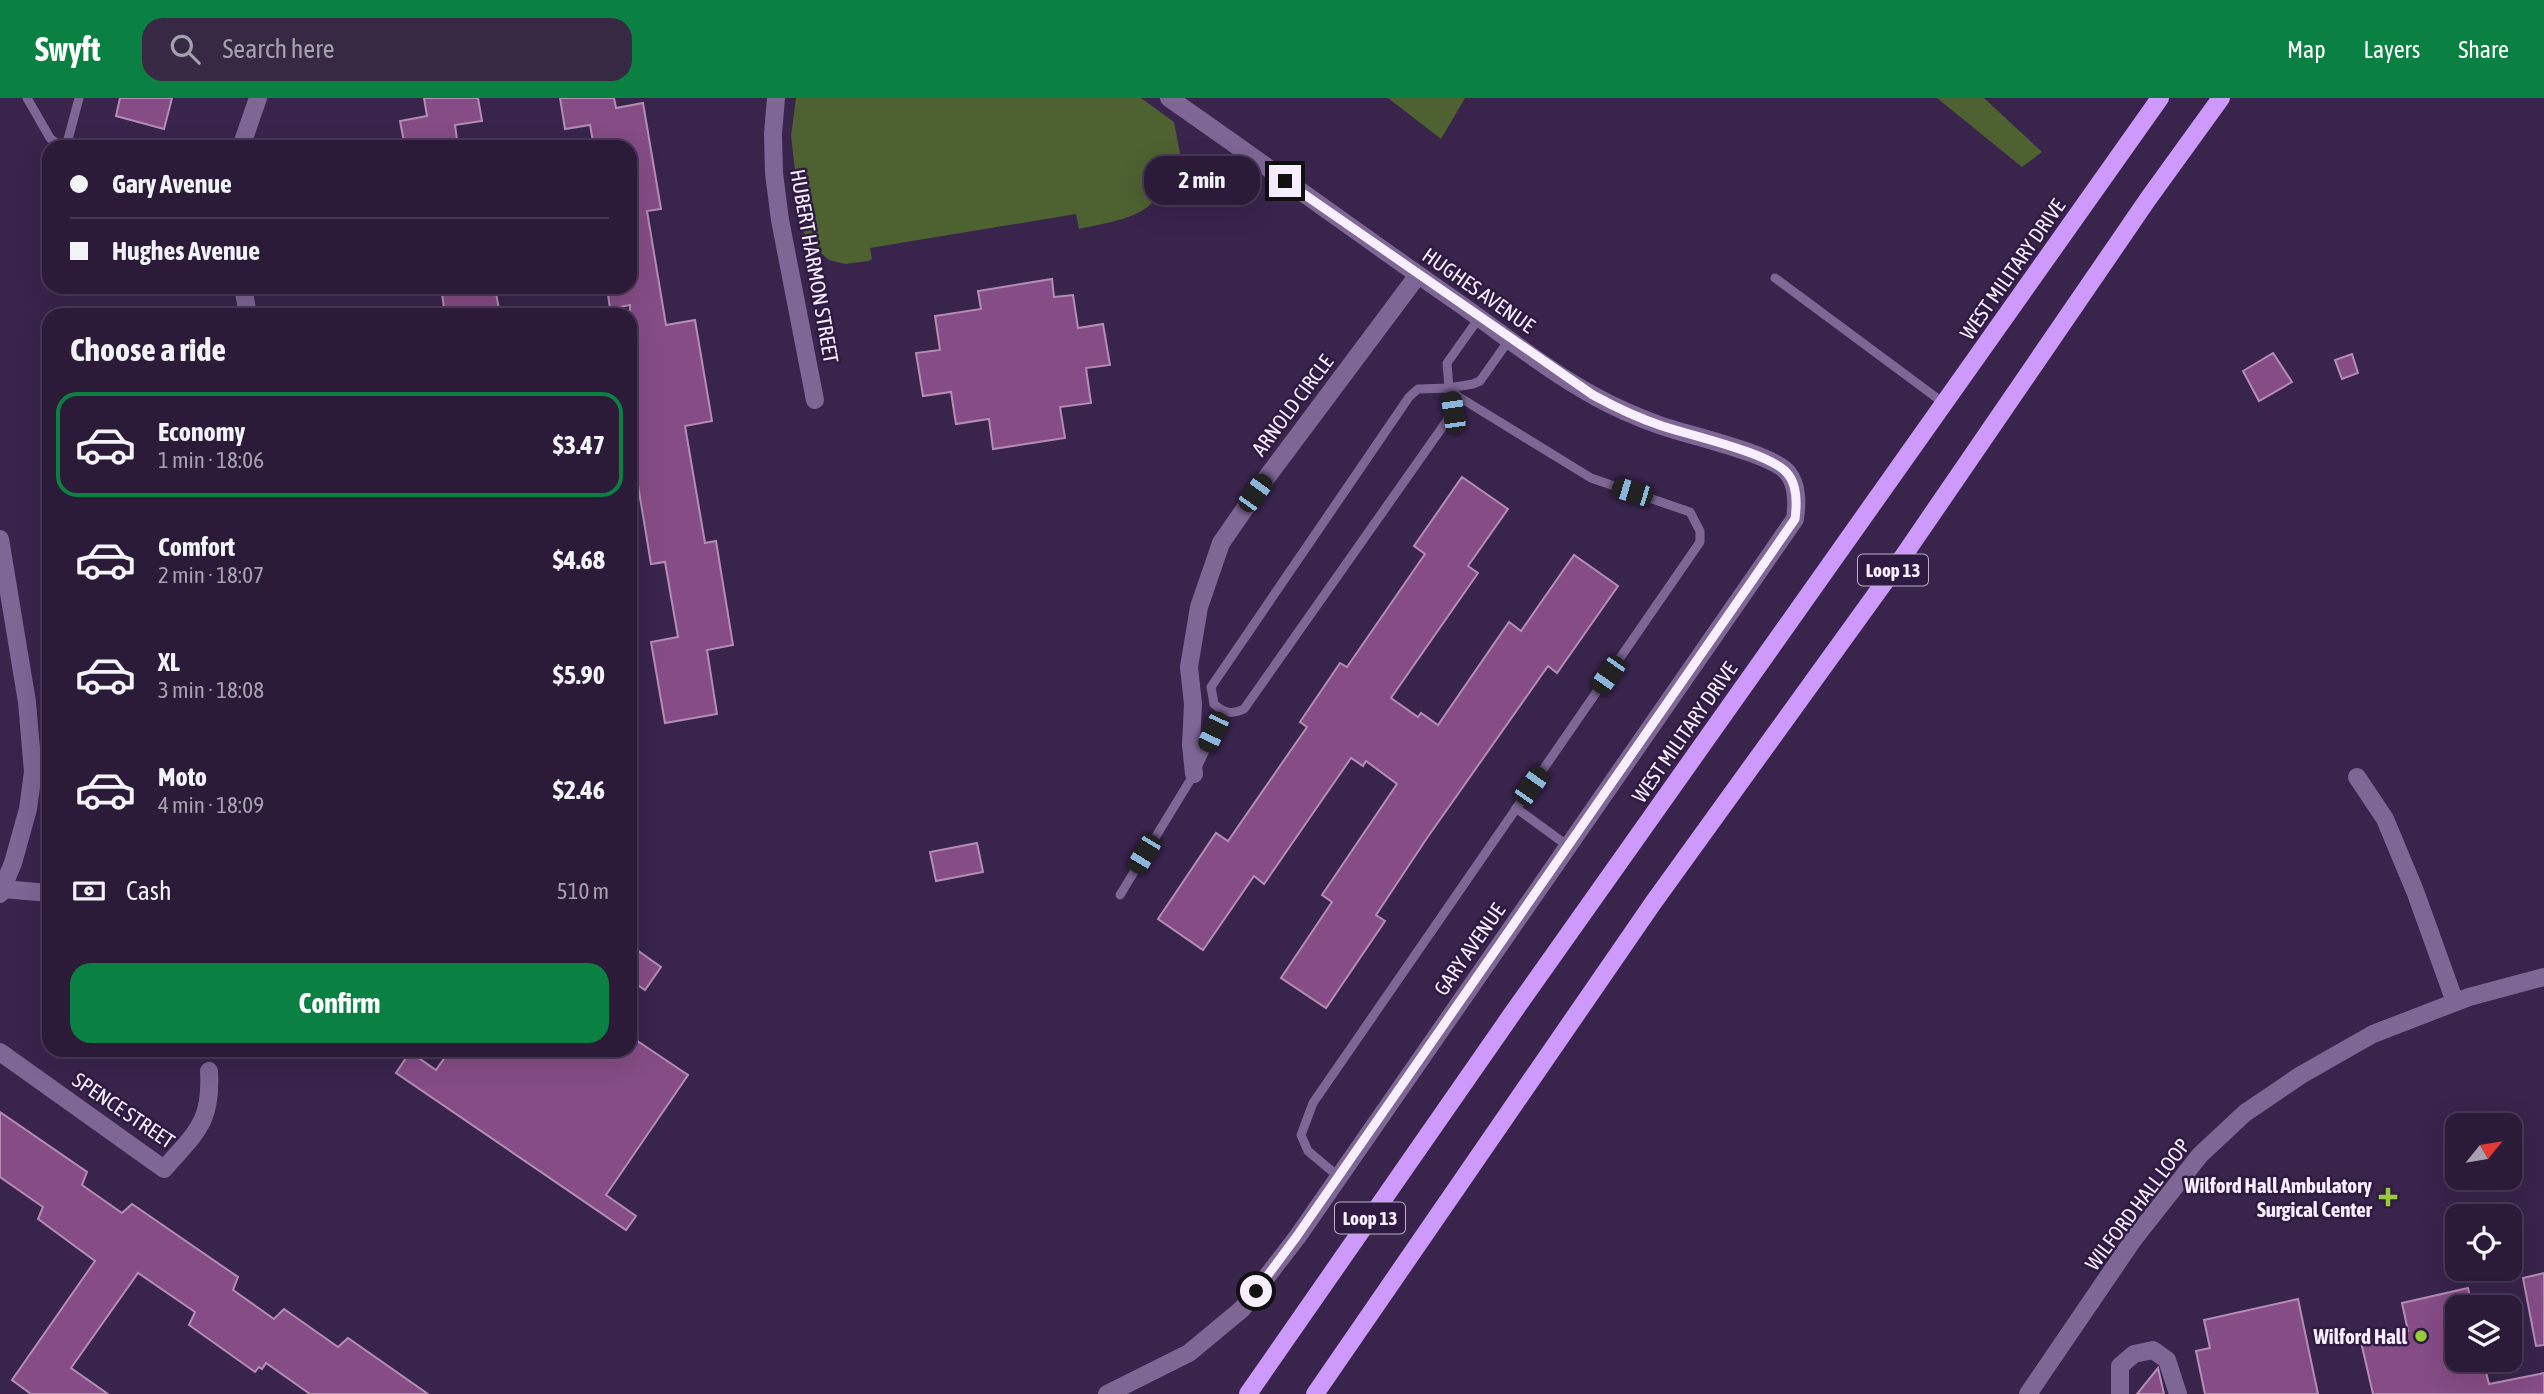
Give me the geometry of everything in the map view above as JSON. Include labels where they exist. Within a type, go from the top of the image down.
[{"type":"main road","name":"WEST MILITARY DRIVE","points":[[1248,1394],[1534,982],[2160,98]]},
{"type":"main road","name":"Loop 13","points":[[1315,1394],[1653,903],[1902,558],[2221,98]]},
{"type":"street","points":[[243,140],[258,98]]},
{"type":"street","name":"HUBERT HARMON STREET","points":[[776,98],[774,147],[780,220],[815,400]]},
{"type":"street","name":"HUGHES AVENUE","points":[[1169,98],[1479,318],[1593,395],[1660,426],[1741,450],[1788,473]]},
{"type":"street","name":"ARNOLD CIRCLE","points":[[1194,774],[1189,667],[1199,607],[1221,543],[1258,489],[1418,275]]},
{"type":"street","name":"GARY AVENUE","points":[[1107,1394],[1189,1353],[1242,1309],[1339,1177],[1795,519],[1796,492],[1788,473]]},
{"type":"street","points":[[0,539],[27,702],[33,772],[28,809],[1,891],[42,893]]},
{"type":"street","points":[[2357,777],[2385,819],[2415,891],[2455,1002]]},
{"type":"street","name":"WILFORD HALL LOOP","points":[[2028,1394],[2133,1240],[2209,1146],[2245,1113],[2301,1075],[2373,1034],[2455,1002],[2544,977]]},
{"type":"street","name":"SPENCE STREET","points":[[0,1052],[164,1169],[200,1127],[207,1113],[210,1095],[209,1071]]},
{"type":"street","points":[[2120,1394],[2120,1366],[2134,1354],[2152,1350],[2167,1360],[2179,1394]]},
{"type":"lane","points":[[27,98],[53,140]]},
{"type":"lane","points":[[66,140],[79,98]]},
{"type":"lane","points":[[1775,278],[1945,404]]},
{"type":"lane","points":[[1479,318],[1447,363],[1449,388],[1453,412],[1244,709],[1234,713],[1223,712],[1213,704],[1211,687],[1409,397],[1418,389],[1449,388],[1474,384],[1480,380],[1510,339]]},
{"type":"lane","points":[[1339,1177],[1308,1151],[1301,1135],[1313,1103],[1700,542],[1700,531],[1690,512],[1591,478],[1449,388]]},
{"type":"lane","points":[[1191,682],[1201,683],[1217,678]]},
{"type":"lane","points":[[1120,895],[1194,774],[1223,712]]},
{"type":"lane","points":[[1516,808],[1568,846]]},
{"type":"green space","points":[[796,98],[1141,98],[1174,122],[1181,159],[1162,193],[1152,203],[1142,211],[1116,221],[1079,229],[1076,214],[870,248],[872,259],[869,261],[845,264],[829,260],[814,247],[802,230],[791,136]]},
{"type":"green space","points":[[1388,98],[1465,98],[1441,139]]},
{"type":"green space","points":[[1937,98],[1984,98],[2042,152],[2022,167]]},
{"type":"building","points":[[120,98],[172,98],[164,129],[116,116]]},
{"type":"building","points":[[424,98],[478,98],[482,121],[455,125],[457,140],[404,140],[400,121],[427,116]]},
{"type":"building","points":[[560,98],[614,98],[616,108],[643,103],[661,209],[647,211],[666,325],[695,320],[712,421],[685,426],[705,543],[716,541],[733,645],[707,650],[717,714],[665,723],[651,642],[678,637],[665,562],[651,564],[637,479],[637,308],[630,308],[630,305],[610,308],[608,294],[637,294],[637,140],[593,140],[590,125],[565,129]]},
{"type":"building","points":[[1052,279],[1054,297],[1073,295],[1078,328],[1103,324],[1110,365],[1086,368],[1091,403],[1060,407],[1065,438],[993,449],[989,419],[956,424],[951,392],[923,396],[916,353],[940,350],[935,316],[981,309],[978,291]]},
{"type":"building","points":[[442,294],[496,294],[499,308],[444,308]]},
{"type":"building","points":[[2273,353],[2292,382],[2259,401],[2243,371]]},
{"type":"building","points":[[2352,354],[2358,373],[2342,379],[2335,360]]},
{"type":"building","points":[[1462,477],[1508,509],[1468,566],[1478,573],[1391,698],[1418,717],[1421,713],[1438,725],[1509,622],[1521,631],[1574,555],[1618,586],[1557,673],[1548,666],[1427,838],[1376,915],[1385,921],[1326,1008],[1281,978],[1332,902],[1322,895],[1397,784],[1366,761],[1363,766],[1351,758],[1264,884],[1254,876],[1203,950],[1158,919],[1216,833],[1228,841],[1307,727],[1300,722],[1340,663],[1347,667],[1425,554],[1414,546]]},
{"type":"building","points":[[977,843],[983,872],[936,881],[930,852]]},
{"type":"building","points":[[637,950],[661,967],[645,990],[637,985]]},
{"type":"building","points":[[637,1041],[688,1075],[606,1195],[636,1216],[626,1230],[396,1073],[407,1057],[417,1057],[436,1070],[445,1057],[637,1057]]},
{"type":"building","points":[[0,1112],[87,1172],[82,1185],[122,1213],[132,1204],[238,1277],[233,1290],[274,1319],[284,1309],[338,1347],[348,1338],[428,1394],[310,1394],[266,1363],[262,1369],[259,1367],[255,1372],[189,1325],[195,1312],[138,1273],[71,1368],[108,1394],[31,1394],[12,1380],[95,1261],[38,1219],[43,1207],[0,1177]]},
{"type":"building","points":[[2544,1273],[2544,1345],[2536,1346],[2523,1278]]},
{"type":"building","name":"Wilford Hall","points":[[2468,1288],[2469,1295],[2445,1295],[2445,1372],[2486,1372],[2489,1384],[2544,1373],[2544,1394],[2373,1394],[2361,1342],[2408,1331],[2402,1303]]},
{"type":"building","name":"Wilford Hall","points":[[2298,1299],[2318,1394],[2205,1394],[2196,1351],[2210,1348],[2204,1320]]},
{"type":"building","points":[[2158,1368],[2164,1394],[2137,1394]]},
{"type":"place","name":"Wilford Hall Ambulatory Surgical Center","points":[[2388,1197]]},
{"type":"place","name":"Wilford Hall","points":[[2421,1336]]},
{"type":"route","points":[[1256,1291],[1297,1236],[1795,519],[1797,503],[1796,492],[1788,473],[1774,464],[1741,450],[1660,426],[1593,395],[1285,181]]}]
